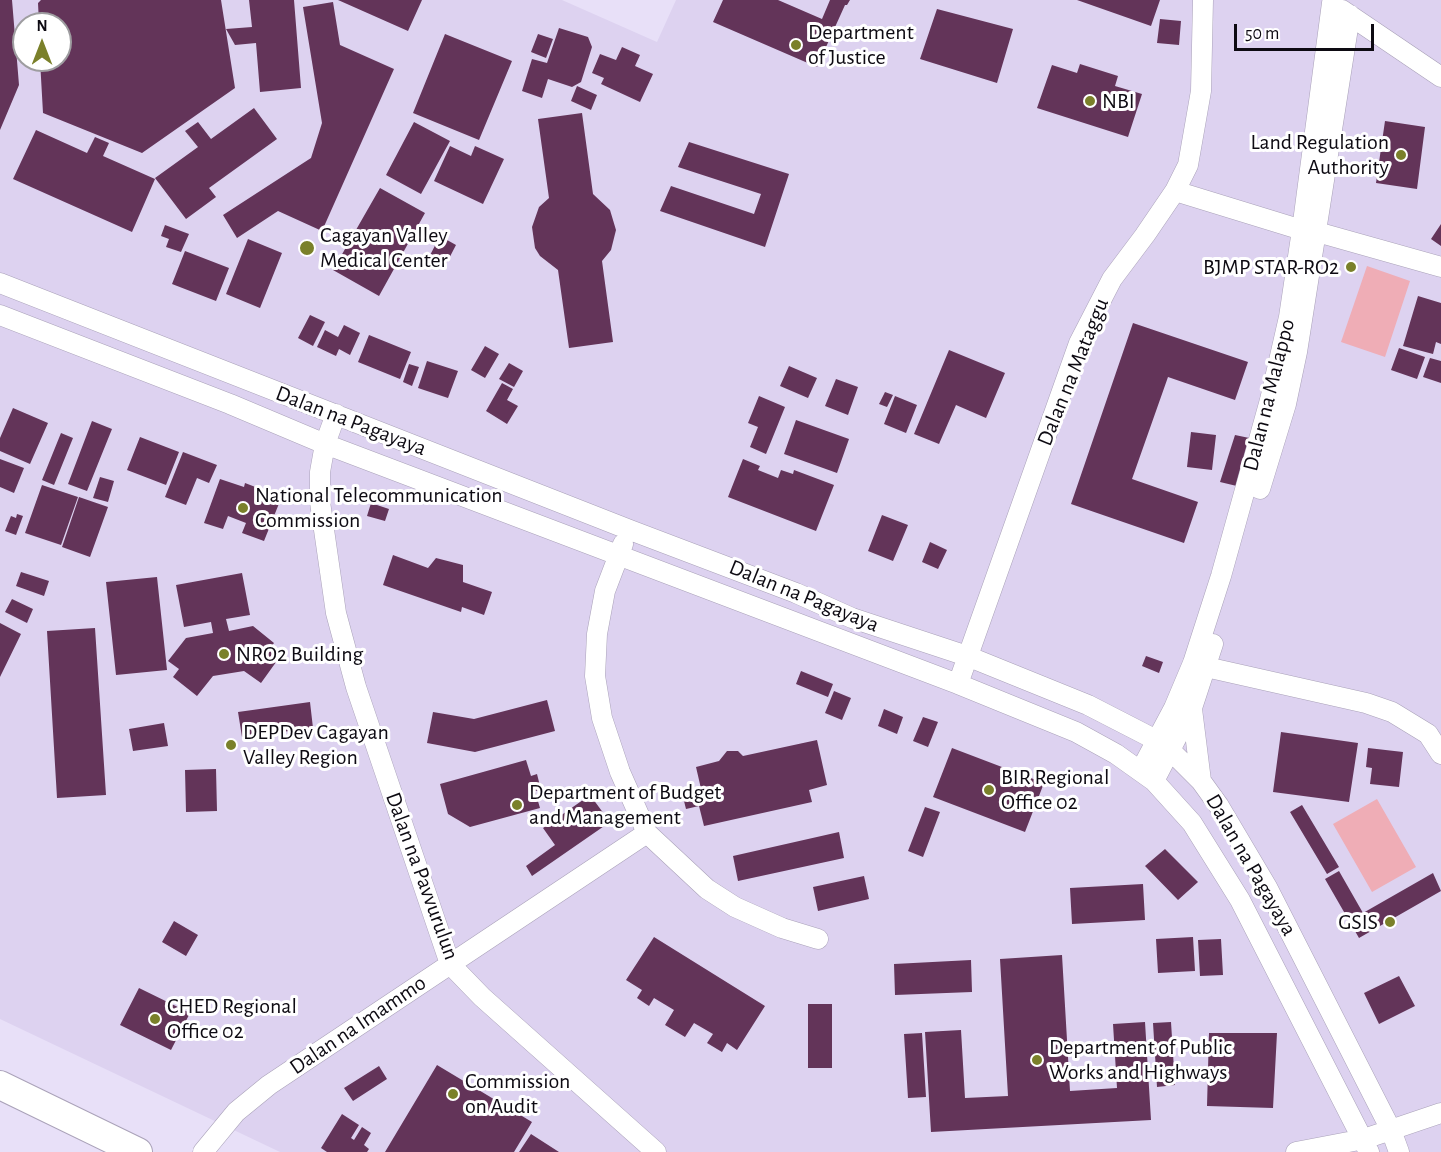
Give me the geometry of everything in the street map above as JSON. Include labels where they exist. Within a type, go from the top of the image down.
[{"type":"highway","points":[[0,1085],[138,1152]]},
{"type":"street","name":"Dalan na Mataggu","points":[[958,684],[1079,343],[1112,279],[1175,191],[1188,165],[1201,91],[1203,0]]},
{"type":"street","points":[[1330,2],[1441,77]]},
{"type":"street","name":"Dalan na Malappo","points":[[1183,708],[1193,663],[1261,437],[1310,231],[1330,2]]},
{"type":"street","name":"Dalan na Malappo","points":[[1147,775],[1165,746],[1206,667],[1286,404],[1310,231],[1350,15]]},
{"type":"street","points":[[1175,191],[1441,267]]},
{"type":"street","name":"Dalan na Pagayaya","points":[[0,283],[630,530],[796,592],[852,618],[968,656],[1088,705],[1135,727],[1165,746],[1201,781],[1220,806],[1267,887],[1391,1130],[1399,1152]]},
{"type":"street","name":"Dalan na Pagayaya","points":[[0,315],[230,404],[325,444],[958,684],[1076,732],[1147,775],[1192,823],[1240,900],[1366,1145]]},
{"type":"street","name":"Dalan na Pavvurulun","points":[[336,414],[325,444],[320,472],[320,502],[336,613],[356,687],[450,964],[491,1005],[656,1152]]},
{"type":"street","points":[[630,530],[616,555],[605,591],[597,634],[596,676],[602,718],[620,772],[647,833],[707,889],[735,907],[782,928],[818,939]]},
{"type":"street","points":[[1206,667],[1366,703],[1392,712],[1428,734],[1441,754]]},
{"type":"street","points":[[1135,727],[1183,708],[1201,781]]},
{"type":"street","name":"Dalan na Imammo","points":[[203,1152],[236,1112],[268,1085],[647,833]]},
{"type":"street","points":[[1296,1152],[1366,1145],[1391,1130],[1441,1113]]},
{"type":"shaded area","points":[[0,0],[562,0],[657,42],[676,0],[1441,0],[1441,1152],[280,1152],[0,1019]]},
{"type":"shaded area","points":[[1367,266],[1410,281],[1385,357],[1341,342]]},
{"type":"shaded area","points":[[1377,799],[1416,867],[1372,892],[1333,824]]},
{"type":"building","points":[[0,0],[12,0],[12,72],[18,72],[19,85],[0,130]]},
{"type":"building","points":[[41,0],[221,0],[235,88],[142,153],[43,113],[41,72],[72,72],[72,12],[38,12],[38,3]]},
{"type":"building","points":[[249,0],[294,0],[301,88],[260,92],[256,43],[235,45],[226,29],[252,27]]},
{"type":"building","points":[[338,0],[422,0],[408,31]]},
{"type":"building","name":"Department of Justice","points":[[723,0],[778,0],[822,19],[830,0],[850,0],[845,5],[817,67],[713,22]]},
{"type":"building","points":[[1077,0],[1160,0],[1151,26]]},
{"type":"building","points":[[333,2],[340,45],[394,69],[322,231],[278,211],[237,238],[223,215],[311,158],[322,123],[303,7]]},
{"type":"building","points":[[937,9],[1013,29],[997,83],[920,59]]},
{"type":"building","points":[[1160,19],[1181,21],[1179,45],[1157,43]]},
{"type":"building","points":[[559,28],[588,37],[592,47],[581,82],[572,87],[548,79],[542,98],[522,91],[532,59],[547,63]]},
{"type":"building","points":[[445,34],[512,61],[479,140],[413,113]]},
{"type":"building","points":[[538,34],[553,39],[546,58],[531,52]]},
{"type":"building","points":[[622,47],[640,55],[635,66],[653,74],[640,102],[601,84],[604,78],[592,73],[600,54],[616,60]]},
{"type":"building","name":"NBI","points":[[1080,64],[1118,76],[1115,86],[1142,94],[1128,137],[1037,108],[1052,65],[1077,73]]},
{"type":"building","points":[[577,86],[597,95],[591,110],[571,101]]},
{"type":"building","points":[[254,108],[277,139],[209,188],[216,197],[186,219],[155,178],[198,147],[185,131],[198,122],[211,139]]},
{"type":"building","points":[[582,113],[593,194],[610,210],[616,230],[611,250],[602,261],[613,342],[569,348],[558,270],[540,256],[535,248],[532,227],[539,207],[549,198],[538,119]]},
{"type":"building","name":"Land Regulation Authority","points":[[1385,121],[1425,127],[1417,189],[1376,183]]},
{"type":"building","points":[[414,122],[450,141],[421,194],[386,175]]},
{"type":"building","points":[[36,130],[87,153],[95,137],[109,143],[103,156],[155,179],[132,232],[13,179]]},
{"type":"building","points":[[689,142],[789,174],[765,247],[660,211],[671,186],[754,214],[761,194],[678,167]]},
{"type":"building","points":[[450,146],[471,156],[475,146],[504,159],[483,204],[434,181]]},
{"type":"building","points":[[380,188],[425,213],[379,296],[333,270]]},
{"type":"building","points":[[1441,224],[1441,246],[1431,239]]},
{"type":"building","points":[[165,225],[189,234],[181,252],[166,247],[169,239],[161,236]]},
{"type":"building","points":[[440,236],[456,245],[443,270],[427,261]]},
{"type":"building","points":[[248,239],[282,253],[260,308],[226,294]]},
{"type":"building","points":[[185,251],[229,268],[216,301],[172,284]]},
{"type":"building","points":[[1418,296],[1441,303],[1441,344],[1436,342],[1433,354],[1403,346]]},
{"type":"building","points":[[310,315],[325,322],[313,346],[298,338]]},
{"type":"building","points":[[1133,323],[1248,362],[1235,400],[1168,377],[1132,479],[1198,502],[1184,543],[1071,504]]},
{"type":"building","points":[[344,325],[360,333],[350,355],[339,349],[336,356],[317,347],[325,330],[338,337]]},
{"type":"building","points":[[369,335],[411,352],[400,379],[358,362]]},
{"type":"building","points":[[485,346],[499,354],[485,378],[471,370]]},
{"type":"building","points":[[1399,348],[1425,357],[1417,379],[1391,370]]},
{"type":"building","points":[[949,350],[1005,373],[986,418],[956,405],[939,444],[914,434]]},
{"type":"building","points":[[1430,358],[1441,361],[1441,383],[1423,377]]},
{"type":"building","points":[[427,361],[458,371],[448,398],[418,388]]},
{"type":"building","points":[[509,363],[523,371],[514,387],[499,379]]},
{"type":"building","points":[[409,364],[419,367],[412,386],[403,382]]},
{"type":"building","points":[[789,366],[817,378],[808,398],[780,386]]},
{"type":"building","points":[[836,379],[858,387],[848,415],[825,406]]},
{"type":"building","points":[[502,383],[513,389],[507,400],[518,406],[507,424],[486,411]]},
{"type":"building","points":[[885,392],[893,395],[887,407],[879,404]]},
{"type":"building","points":[[759,396],[785,407],[766,454],[750,447],[758,427],[748,423]]},
{"type":"building","points":[[895,396],[917,405],[906,433],[884,424]]},
{"type":"building","points":[[13,408],[48,423],[30,464],[0,451],[0,438]]},
{"type":"building","points":[[796,420],[849,439],[837,473],[784,454]]},
{"type":"building","points":[[92,421],[112,429],[87,491],[68,484]]},
{"type":"building","points":[[1191,432],[1216,435],[1212,470],[1187,467]]},
{"type":"building","points":[[61,433],[73,438],[54,485],[42,480]]},
{"type":"building","points":[[1235,435],[1254,439],[1241,487],[1220,482]]},
{"type":"building","points":[[140,437],[179,452],[166,485],[127,470]]},
{"type":"building","points":[[183,452],[217,465],[209,483],[197,478],[186,505],[165,497]]},
{"type":"building","points":[[0,459],[24,468],[14,493],[0,487]]},
{"type":"building","points":[[743,459],[760,466],[758,470],[778,478],[781,470],[793,474],[794,470],[834,485],[816,531],[728,497]]},
{"type":"building","points":[[100,477],[114,481],[108,502],[93,498]]},
{"type":"building","name":"National Telecommunication Commission","points":[[220,479],[244,487],[245,483],[258,488],[257,492],[280,501],[264,541],[242,533],[246,523],[228,516],[223,529],[204,523]]},
{"type":"building","points":[[42,485],[78,497],[61,545],[25,533]]},
{"type":"building","points":[[79,497],[108,507],[90,557],[62,547]]},
{"type":"building","points":[[371,503],[389,509],[385,521],[367,516]]},
{"type":"building","points":[[17,514],[23,516],[16,535],[5,531],[11,516],[16,518]]},
{"type":"building","points":[[882,515],[908,525],[893,561],[868,551]]},
{"type":"building","points":[[930,542],[947,550],[938,569],[922,562]]},
{"type":"building","points":[[393,555],[428,568],[436,558],[463,565],[463,582],[492,592],[484,615],[462,607],[461,612],[383,585]]},
{"type":"building","points":[[21,572],[49,581],[44,596],[16,586]]},
{"type":"building","name":"NRO2 Building","points":[[242,573],[250,615],[226,619],[229,631],[253,626],[274,643],[269,650],[279,658],[261,683],[244,671],[213,676],[197,696],[173,677],[179,669],[168,661],[186,638],[213,633],[211,622],[184,627],[176,585]]},
{"type":"building","points":[[157,577],[167,670],[116,675],[106,582]]},
{"type":"building","points":[[12,599],[33,609],[27,623],[5,612]]},
{"type":"building","points":[[0,623],[21,634],[0,677]]},
{"type":"building","points":[[95,628],[106,795],[57,798],[47,631]]},
{"type":"building","points":[[1146,656],[1163,662],[1159,673],[1142,666]]},
{"type":"building","points":[[801,671],[833,684],[828,697],[796,684]]},
{"type":"building","points":[[834,691],[851,698],[842,720],[825,713]]},
{"type":"building","points":[[547,700],[555,731],[475,752],[427,743],[433,712],[474,719]]},
{"type":"building","points":[[310,702],[313,728],[242,737],[238,712]]},
{"type":"building","points":[[884,709],[903,717],[897,734],[878,726]]},
{"type":"building","points":[[923,717],[938,722],[928,747],[913,741]]},
{"type":"building","points":[[164,723],[168,746],[133,751],[129,729]]},
{"type":"building","points":[[1281,732],[1358,743],[1349,802],[1273,792]]},
{"type":"building","points":[[817,740],[827,785],[809,790],[812,802],[704,826],[699,806],[686,809],[683,797],[702,793],[696,767],[719,761],[727,751],[738,751],[743,756]]},
{"type":"building","name":"BIR Regional Office 02","points":[[952,748],[1044,783],[1025,832],[933,797]]},
{"type":"building","points":[[1368,748],[1403,752],[1399,787],[1370,784],[1372,768],[1366,767]]},
{"type":"building","points":[[526,760],[531,776],[537,774],[541,790],[535,791],[540,808],[470,827],[448,814],[440,784]]},
{"type":"building","points":[[216,769],[217,811],[186,812],[185,770]]},
{"type":"building","points":[[590,795],[610,822],[532,876],[526,866],[555,845],[543,828]]},
{"type":"building","points":[[1302,805],[1339,867],[1327,874],[1290,812]]},
{"type":"building","points":[[925,807],[940,812],[923,857],[908,851]]},
{"type":"building","points":[[839,832],[844,858],[738,881],[733,856]]},
{"type":"building","points":[[1165,849],[1198,882],[1178,900],[1145,866]]},
{"type":"building","points":[[1339,871],[1363,913],[1433,873],[1441,891],[1359,938],[1325,879]]},
{"type":"building","points":[[864,876],[869,899],[818,911],[813,887]]},
{"type":"building","points":[[1143,884],[1145,920],[1072,924],[1070,888]]},
{"type":"building","points":[[174,921],[198,935],[186,956],[162,942]]},
{"type":"building","points":[[654,937],[765,1006],[737,1050],[727,1043],[722,1052],[707,1043],[713,1034],[694,1023],[685,1037],[665,1025],[674,1010],[654,998],[649,1006],[637,998],[642,990],[626,980]]},
{"type":"building","points":[[1193,937],[1195,971],[1158,973],[1156,939]]},
{"type":"building","points":[[1221,939],[1223,975],[1200,976],[1198,940]]},
{"type":"building","name":"Department of Public Works and Highways","points":[[1062,955],[1070,1091],[1117,1088],[1113,1024],[1145,1022],[1151,1120],[931,1132],[925,1032],[961,1030],[965,1098],[1008,1096],[1000,959]]},
{"type":"building","points":[[971,960],[972,992],[895,995],[894,964]]},
{"type":"building","points":[[1399,976],[1415,1006],[1379,1024],[1364,993]]},
{"type":"building","name":"CHED Regional Office 02","points":[[139,988],[190,1013],[171,1050],[120,1025]]},
{"type":"building","points":[[808,1004],[832,1004],[832,1068],[808,1068]]},
{"type":"building","points":[[1171,1022],[1175,1085],[1157,1087],[1153,1023]]},
{"type":"building","points":[[922,1033],[926,1097],[908,1098],[904,1034]]},
{"type":"building","points":[[1209,1033],[1277,1033],[1273,1108],[1207,1106]]},
{"type":"building","name":"Commission on Audit","points":[[437,1065],[532,1122],[514,1152],[385,1152]]},
{"type":"building","points":[[379,1066],[387,1079],[353,1101],[344,1088]]},
{"type":"building","points":[[342,1114],[359,1125],[351,1138],[354,1140],[362,1127],[371,1133],[364,1145],[369,1149],[367,1152],[327,1152],[321,1148]]},
{"type":"building","points":[[531,1134],[559,1152],[519,1152]]},
{"type":"place","name":"Department of Justice","points":[[796,45]]},
{"type":"place","name":"NBI","points":[[1090,101]]},
{"type":"place","name":"Land Regulation Authority","points":[[1401,155]]},
{"type":"place","name":"Cagayan Valley Medical Center","points":[[307,248]]},
{"type":"place","name":"BJMP STAR-RO2","points":[[1351,267]]},
{"type":"place","name":"National Telecommunication Commission","points":[[243,508]]},
{"type":"place","name":"NRO2 Building","points":[[224,654]]},
{"type":"place","name":"DEPDev Cagayan Valley Region","points":[[231,745]]},
{"type":"place","name":"BIR Regional Office 02","points":[[989,790]]},
{"type":"place","name":"Department of Budget and Management","points":[[517,805]]},
{"type":"place","name":"GSIS","points":[[1390,922]]},
{"type":"place","name":"CHED Regional Office 02","points":[[155,1019]]},
{"type":"place","name":"Department of Public Works and Highways","points":[[1037,1060]]},
{"type":"place","name":"Commission on Audit","points":[[453,1094]]}]
